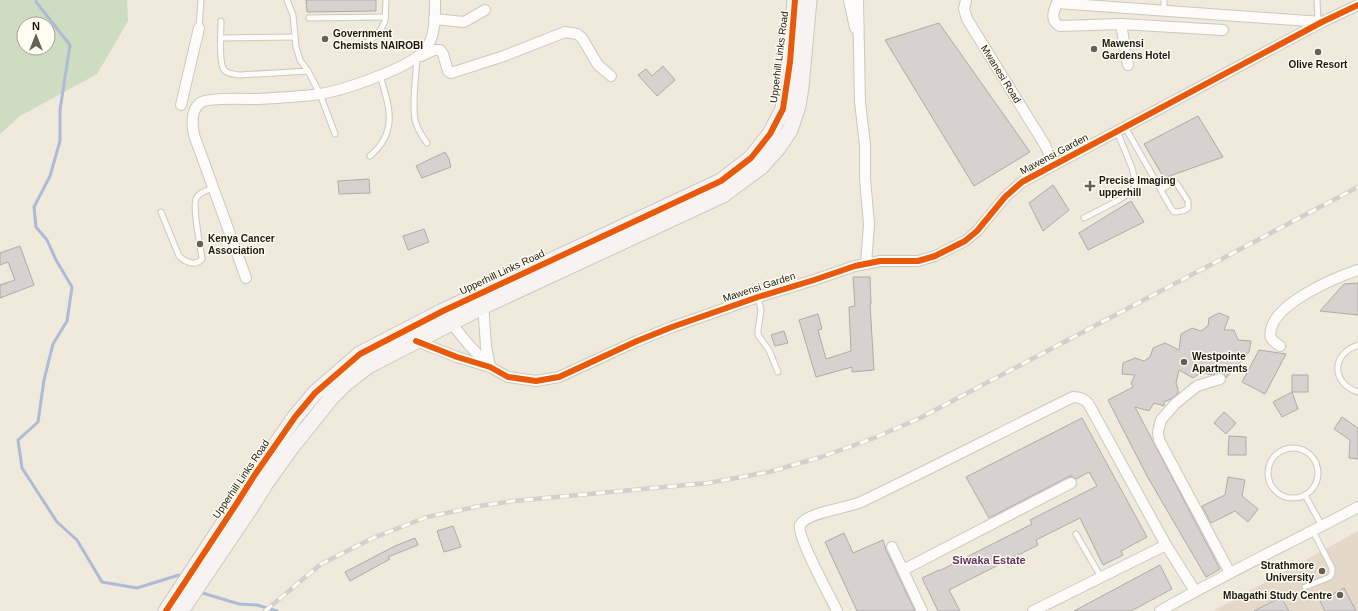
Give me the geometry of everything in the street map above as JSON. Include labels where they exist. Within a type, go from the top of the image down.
[{"type":"street","points":[[417,57],[430,41],[434,28],[435,0]]},
{"type":"street","name":"Upperhill Links Road","points":[[196,577],[249,510],[291,448],[331,398],[346,383],[368,366],[451,324],[482,300],[721,181],[751,158],[770,134],[783,109],[790,62],[795,0]]},
{"type":"street","name":"Upperhill Links Road","points":[[196,577],[254,476],[295,417],[315,393],[360,354],[443,311],[482,300],[723,195],[761,167],[778,148],[790,130],[798,106],[809,0]]},
{"type":"street","points":[[849,0],[850,13],[858,39]]},
{"type":"street","points":[[858,0],[860,102],[865,145],[865,178],[869,224],[866,264]]},
{"type":"street","name":"Mwanesi Road","points":[[966,0],[964,9],[967,19],[1045,145],[1054,165]]},
{"type":"street","points":[[1223,30],[1121,24],[1060,26],[1053,19],[1055,2],[1164,5],[1320,22]]},
{"type":"street","name":"Mawensi Garden","points":[[490,367],[508,377],[536,380],[559,377],[651,335],[758,297],[866,264],[880,261],[918,261],[935,256],[965,241],[977,231],[1005,197],[1022,182],[1320,22],[1358,5]]},
{"type":"street","points":[[434,19],[464,22],[485,10]]},
{"type":"street","points":[[1121,24],[1128,65]]},
{"type":"street","points":[[181,105],[199,28]]},
{"type":"street","points":[[246,278],[194,135],[194,116],[196,107],[199,104],[209,100],[270,98],[320,94],[380,75],[434,50],[440,50],[443,54],[448,71],[451,73],[504,56],[565,32],[572,32],[582,38],[598,65],[611,76]]},
{"type":"street","points":[[1280,346],[1272,339],[1270,334],[1273,323],[1280,312],[1293,300],[1341,275],[1358,270]]},
{"type":"street","points":[[482,300],[486,347],[490,367]]},
{"type":"street","points":[[443,311],[451,324],[490,367]]},
{"type":"street","points":[[416,341],[457,357],[490,367]]},
{"type":"street","points":[[1220,379],[1197,386],[1175,404],[1161,420],[1158,432],[1160,440],[1230,573]]},
{"type":"street","points":[[836,611],[800,534],[800,525],[814,515],[859,503],[1073,397],[1084,399],[1088,403],[1166,545],[1195,591]]},
{"type":"street","points":[[902,570],[1071,483]]},
{"type":"street","points":[[1162,610],[1195,591],[1318,529],[1358,507]]},
{"type":"street","points":[[1033,611],[1166,545]]},
{"type":"street","points":[[892,547],[922,611]]},
{"type":"street","points":[[177,604],[196,577]]},
{"type":"lane","points":[[199,28],[201,0]]},
{"type":"lane","points":[[287,0],[292,15],[300,60],[308,71],[320,94],[336,134]]},
{"type":"lane","points":[[340,46],[361,45],[371,40],[380,31],[385,17],[386,0]]},
{"type":"lane","points":[[1317,0],[1320,22]]},
{"type":"lane","points":[[309,18],[385,17]]},
{"type":"lane","points":[[221,21],[222,64],[226,71],[231,74],[253,75],[308,71]]},
{"type":"lane","points":[[221,38],[295,37]]},
{"type":"lane","points":[[417,57],[414,104],[415,121],[426,143]]},
{"type":"lane","points":[[370,156],[379,148],[387,134],[390,120],[389,107],[380,75]]},
{"type":"lane","points":[[1121,129],[1174,212],[1188,208],[1188,201],[1177,184],[1171,183],[1161,190]]},
{"type":"lane","points":[[1084,218],[1133,191],[1135,181],[1121,129]]},
{"type":"lane","points":[[161,212],[179,256],[184,261],[196,263],[202,259],[195,200],[197,196],[213,188]]},
{"type":"lane","points":[[758,297],[761,310],[758,335],[769,350],[778,372]]},
{"type":"lane","points":[[1358,345],[1350,347],[1343,353],[1337,368],[1339,376],[1344,384],[1350,390],[1358,392]]},
{"type":"lane","points":[[1292,447],[1308,452],[1314,458],[1318,466],[1317,478],[1312,489],[1305,494],[1298,497],[1289,497],[1281,495],[1274,490],[1269,479],[1268,467],[1271,459],[1284,449],[1292,447]]},
{"type":"lane","points":[[1304,587],[1330,577],[1332,573],[1332,568],[1305,494]]},
{"type":"lane","points":[[1076,534],[1100,577]]},
{"type":"shaded area","name":"Strathmore University","points":[[1358,531],[1358,611],[1213,611]]},
{"type":"green space","points":[[0,0],[127,0],[128,21],[97,74],[20,116],[0,134]]},
{"type":"building","points":[[306,0],[376,0],[376,11],[307,12]]},
{"type":"building","points":[[939,23],[1030,152],[974,186],[885,40]]},
{"type":"building","points":[[663,66],[675,80],[657,96],[638,75],[646,69],[652,76]]},
{"type":"building","points":[[1198,116],[1223,157],[1164,178],[1144,144]]},
{"type":"building","points":[[445,152],[451,167],[422,178],[416,166]]},
{"type":"building","points":[[369,179],[370,193],[339,194],[338,181]]},
{"type":"building","points":[[1053,185],[1069,210],[1043,231],[1029,203]]},
{"type":"building","points":[[1131,201],[1144,222],[1088,250],[1079,233]]},
{"type":"building","points":[[424,229],[429,242],[408,250],[403,236]]},
{"type":"building","points":[[20,246],[34,285],[0,298],[0,285],[15,280],[8,262],[0,265],[0,253]]},
{"type":"building","points":[[853,277],[870,277],[874,370],[852,372],[852,367],[816,377],[799,320],[818,314],[822,329],[818,330],[826,359],[851,351],[849,307],[855,306]]},
{"type":"building","points":[[1358,283],[1358,315],[1320,311],[1344,284]]},
{"type":"building","points":[[1219,313],[1229,317],[1224,330],[1234,330],[1238,340],[1251,341],[1249,352],[1226,378],[1225,375],[1221,373],[1211,375],[1202,372],[1193,378],[1179,370],[1176,383],[1178,393],[1171,399],[1164,402],[1164,406],[1154,403],[1149,411],[1135,407],[1220,569],[1206,577],[1147,476],[1108,400],[1133,387],[1131,383],[1135,375],[1122,374],[1123,363],[1135,358],[1144,361],[1150,357],[1153,348],[1165,343],[1179,350],[1181,334],[1192,328],[1201,331],[1208,326],[1209,318]]},
{"type":"building","points":[[784,331],[788,343],[775,346],[771,335]]},
{"type":"building","points":[[1259,350],[1286,354],[1265,394],[1242,382]]},
{"type":"building","points":[[1292,375],[1308,375],[1308,392],[1292,392]]},
{"type":"building","points":[[1292,392],[1298,409],[1282,417],[1273,402]]},
{"type":"building","points":[[1224,412],[1236,423],[1226,434],[1214,423]]},
{"type":"building","points":[[1342,417],[1358,428],[1358,459],[1349,458],[1350,440],[1334,429]]},
{"type":"building","points":[[1082,418],[1147,537],[1121,551],[1123,555],[1103,565],[1080,518],[1036,540],[1038,545],[949,590],[960,611],[938,611],[922,578],[939,571],[1032,524],[1030,520],[1097,486],[1089,472],[1076,479],[1071,476],[989,518],[966,477]]},
{"type":"building","points":[[1229,436],[1246,437],[1246,455],[1228,455]]},
{"type":"building","points":[[1228,477],[1245,480],[1242,496],[1258,509],[1248,522],[1235,511],[1211,523],[1202,506],[1225,495]]},
{"type":"building","points":[[453,526],[461,547],[444,552],[437,531]]},
{"type":"building","points":[[844,533],[853,553],[883,540],[886,550],[915,611],[857,611],[825,542]]},
{"type":"building","points":[[415,538],[418,545],[388,557],[390,559],[350,581],[345,572],[395,546]]},
{"type":"building","points":[[1160,565],[1172,589],[1131,611],[1074,611]]},
{"type":"building","name":"Mbagathi Study Centre","points":[[1344,588],[1356,611],[1325,611],[1320,601]]},
{"type":"building","name":"Strathmore University","points":[[1281,597],[1289,611],[1254,611]]},
{"type":"waterway","points":[[36,0],[36,2],[70,45],[60,110],[60,141],[50,176],[34,207],[36,227],[47,240],[56,260],[72,287],[67,321],[53,344],[44,380],[38,422],[18,440],[22,468],[57,522],[77,540],[102,582],[137,588],[179,575],[183,579]]},
{"type":"waterway","points":[[199,592],[239,604],[257,605],[277,611]]},
{"type":"railway","points":[[265,611],[321,564],[373,538],[427,517],[513,501],[708,483],[769,472],[821,457],[874,438],[920,418],[1358,187]]},
{"type":"cycle path","points":[[166,611],[254,476],[295,417],[315,393],[360,354],[443,311],[721,181],[751,158],[770,134],[783,109],[790,62],[795,0]]},
{"type":"cycle path","points":[[416,341],[457,357],[490,367],[508,377],[536,381],[559,377],[637,341],[672,327],[758,297],[855,266],[880,261],[918,261],[935,256],[965,241],[977,231],[1005,197],[1022,182],[1322,22],[1358,5]]},
{"type":"place","name":"Government Chemists NAIROBI","points":[[325,39]]},
{"type":"place","name":"Mawensi Gardens Hotel","points":[[1094,49]]},
{"type":"place","name":"Olive Resort","points":[[1318,52]]},
{"type":"place","name":"Precise Imaging upperhill","points":[[1090,186]]},
{"type":"place","name":"Kenya Cancer Association","points":[[200,244]]},
{"type":"place","name":"Westpointe Apartments","points":[[1184,362]]},
{"type":"place","name":"Strathmore University","points":[[1322,571]]},
{"type":"place","name":"Mbagathi Study Centre","points":[[1340,595]]},
{"type":"district","name":"Siwaka Estate","points":[[989,560]]}]
